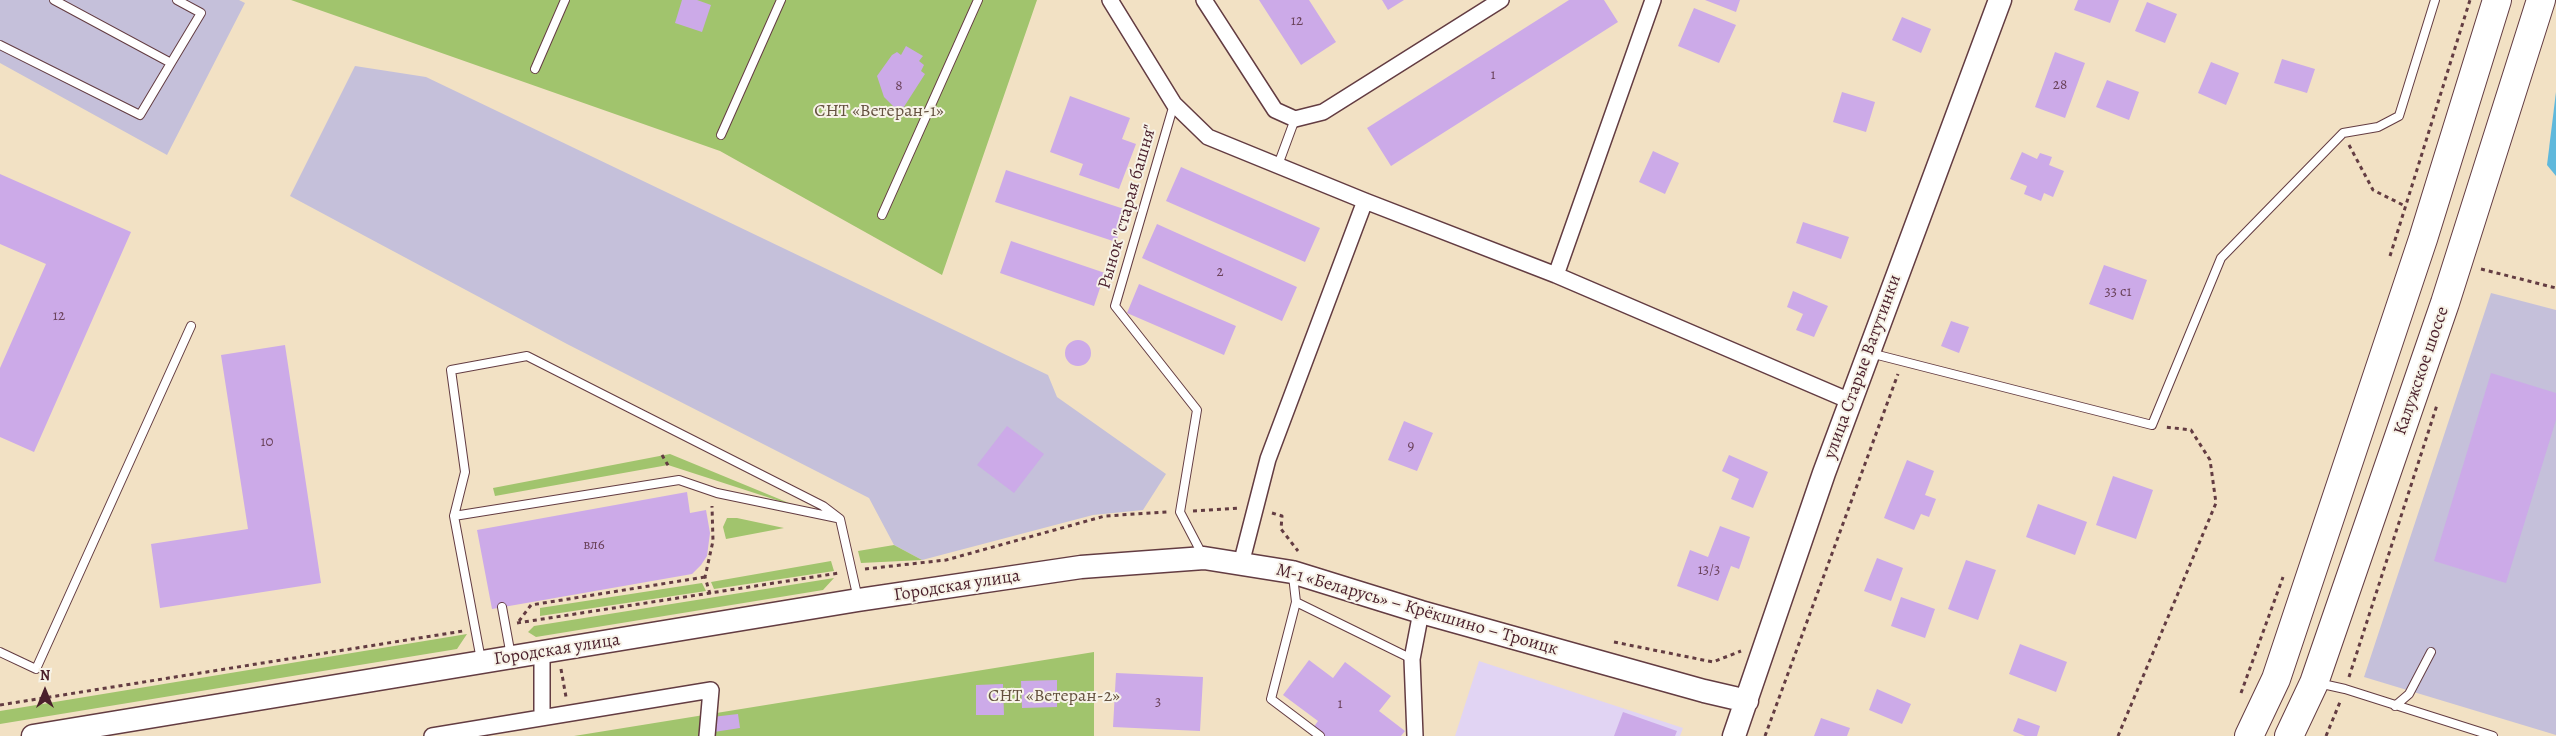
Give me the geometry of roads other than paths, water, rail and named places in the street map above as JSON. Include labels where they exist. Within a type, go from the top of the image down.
[{"type":"highway","points":[[2249,736],[2276,679],[2423,239],[2497,0]]},
{"type":"highway","name":"Калужское шоссе","points":[[2289,736],[2314,683],[2445,303],[2541,0]]},
{"type":"main road","name":"улица Старые Ватутинки","points":[[1734,736],[1850,401],[2000,0]]},
{"type":"main road","name":"М-1 «Беларусь» – Крёкшино – Троицк","points":[[1082,567],[1204,558],[1241,564],[1298,565],[1422,612],[1637,670],[1704,691],[1747,700]]},
{"type":"main road","name":"Городская улица","points":[[33,736],[858,600],[1082,567]]},
{"type":"street","points":[[1110,0],[1174,104],[1208,137],[1364,201],[1556,275],[1850,401]]},
{"type":"street","points":[[1204,0],[1275,110],[1294,119],[1323,112],[1501,0]]},
{"type":"street","points":[[1556,275],[1653,0]]},
{"type":"street","points":[[1241,564],[1268,459],[1364,201]]},
{"type":"street","points":[[1415,736],[1412,659],[1422,612]]},
{"type":"street","points":[[542,652],[544,704],[542,718]]},
{"type":"street","points":[[432,736],[515,730],[542,718],[711,690],[706,736]]},
{"type":"lane","points":[[54,0],[171,62]]},
{"type":"lane","points":[[0,44],[140,115],[201,13],[176,0]]},
{"type":"lane","points":[[535,69],[565,0]]},
{"type":"lane","points":[[721,135],[781,0]]},
{"type":"lane","points":[[882,215],[978,0]]},
{"type":"lane","points":[[1868,353],[2152,425],[2221,258],[2343,133],[2378,127],[2400,116],[2435,0]]},
{"type":"lane","name":"Рынок \"старая башня\"","points":[[1174,104],[1114,306],[1197,410],[1180,512],[1204,558]]},
{"type":"lane","points":[[1278,165],[1294,119]]},
{"type":"lane","points":[[0,652],[36,669],[191,326]]},
{"type":"lane","points":[[482,662],[454,516],[464,472],[451,370],[527,356],[805,498],[840,519],[858,600]]},
{"type":"lane","points":[[454,516],[678,480],[717,493],[840,519]]},
{"type":"lane","points":[[1298,565],[1296,602],[1271,699],[1320,736]]},
{"type":"lane","points":[[1296,602],[1412,659]]},
{"type":"lane","points":[[502,607],[511,658]]},
{"type":"lane","points":[[2395,706],[2409,694],[2431,652]]},
{"type":"lane","points":[[2314,683],[2345,689],[2493,736]]},
{"type":"water","points":[[2556,92],[2556,176],[2547,165]]},
{"type":"park label","name":"СНТ «Ветеран-1»","points":[[879,112]]},
{"type":"park label","name":"СНТ «Ветеран-2»","points":[[1054,697]]}]
